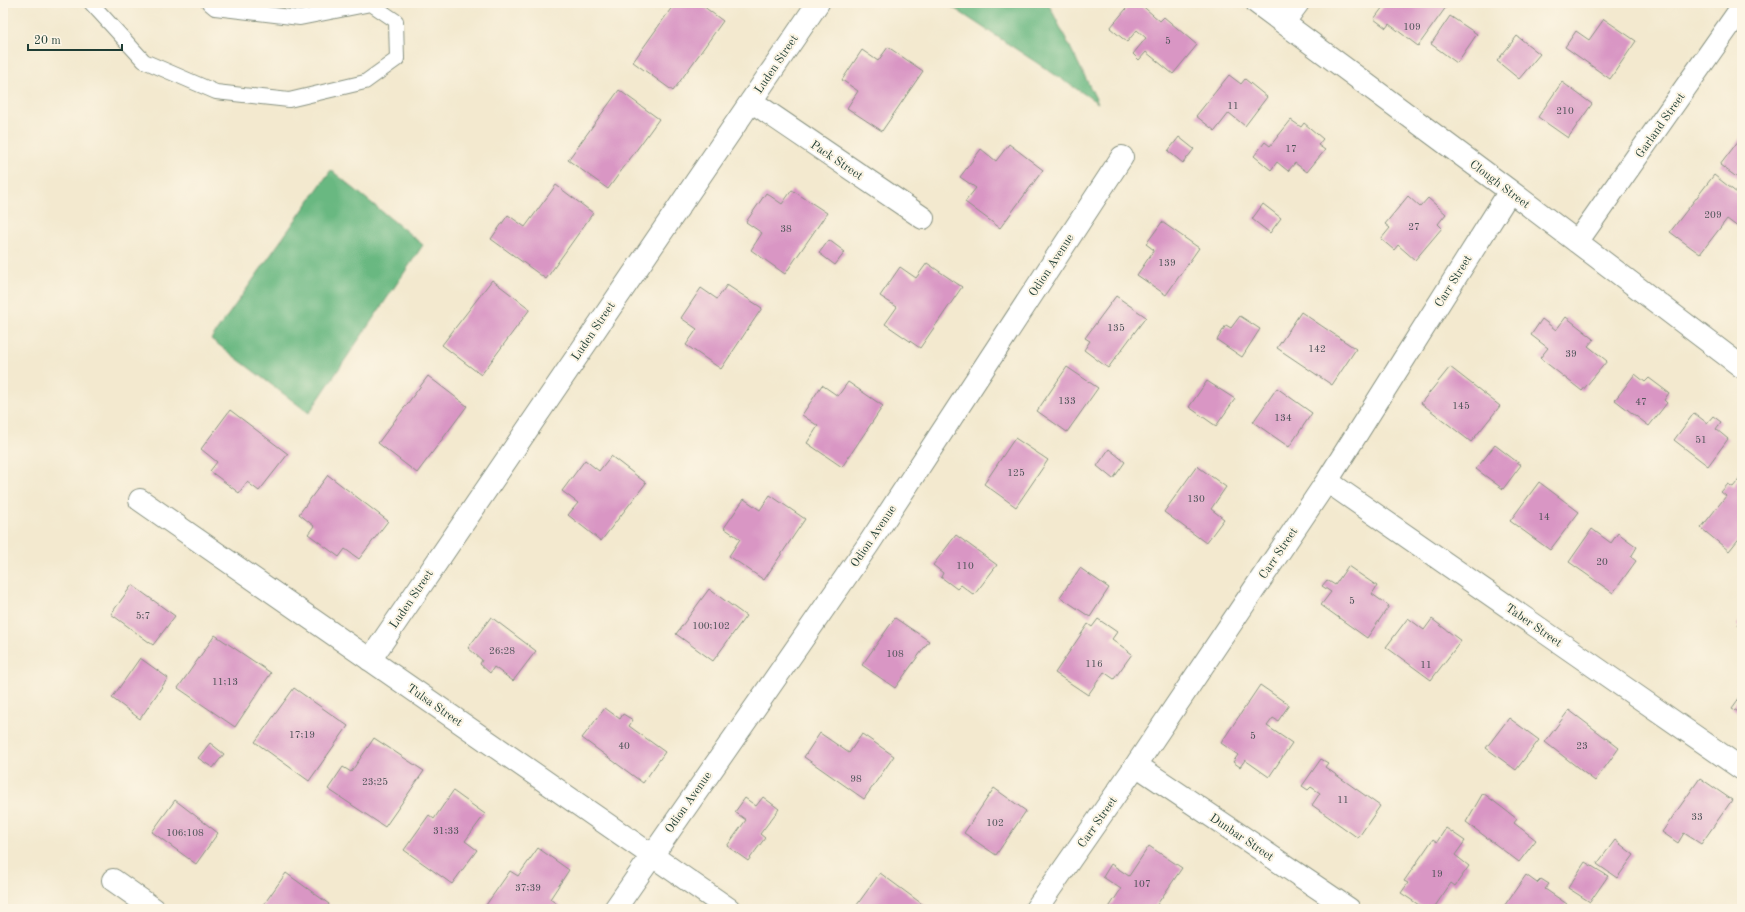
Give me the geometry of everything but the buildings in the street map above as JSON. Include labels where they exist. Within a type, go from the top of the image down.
[{"type":"street","name":"Luden Street","points":[[370,660],[818,3]]},
{"type":"street","name":"Clough Street","points":[[1257,3],[1510,191],[1742,367]]},
{"type":"street","points":[[1284,22],[1298,3]]},
{"type":"street","name":"Garland Street","points":[[1577,242],[1742,7]]},
{"type":"street","name":"Pack Street","points":[[751,101],[923,218]]},
{"type":"street","name":"Odion Avenue","points":[[615,909],[868,545],[1122,157]]},
{"type":"street","name":"Carr Street","points":[[1036,909],[1136,765],[1327,481],[1510,191]]},
{"type":"street","name":"Taber Street","points":[[1327,481],[1742,769]]},
{"type":"street","name":"Tulsa Street","points":[[140,500],[729,909]]},
{"type":"street","name":"Dunbar Street","points":[[1136,765],[1349,909]]},
{"type":"street","points":[[112,880],[154,909]]},
{"type":"lane","points":[[90,3],[144,61],[216,92],[288,100],[365,82],[397,59],[396,21],[371,4],[300,18],[215,8],[209,3]]},
{"type":"green space","points":[[946,3],[1048,3],[1098,103]]},
{"type":"green space","points":[[331,170],[423,245],[309,413],[211,339]]}]
